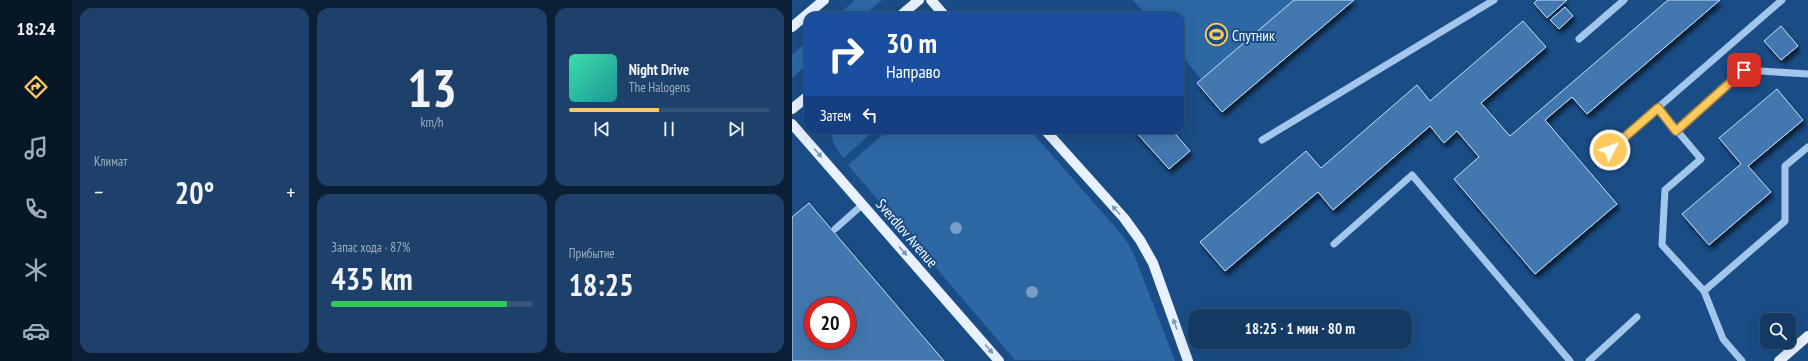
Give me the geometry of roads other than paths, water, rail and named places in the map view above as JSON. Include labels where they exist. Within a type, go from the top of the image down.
[{"type":"main road","points":[[810,12],[824,0]]},
{"type":"main road","points":[[905,12],[919,0]]},
{"type":"main road","points":[[931,0],[942,12]]},
{"type":"main road","points":[[792,27],[804,17]]},
{"type":"main road","points":[[792,110],[804,100]]},
{"type":"main road","name":"Sverdlov Avenue","points":[[792,124],[999,361]]},
{"type":"main road","points":[[1049,134],[1124,218],[1140,240],[1153,263],[1188,361]]},
{"type":"main road","points":[[1779,361],[1808,336]]},
{"type":"lane","points":[[1262,140],[1494,0]]},
{"type":"lane","points":[[1579,39],[1623,0]]},
{"type":"lane","points":[[1600,158],[1782,0]]},
{"type":"lane","points":[[1676,131],[1744,70],[1808,74]]},
{"type":"lane","points":[[1658,108],[1700,159],[1665,190],[1662,245],[1704,291],[1723,339],[1742,361]]},
{"type":"lane","points":[[1704,291],[1785,221],[1785,166],[1808,147]]},
{"type":"lane","points":[[1334,244],[1412,175],[1570,361]]},
{"type":"lane","points":[[835,229],[862,204]]},
{"type":"lane","points":[[1589,361],[1637,317]]},
{"type":"place","name":"Спутник","points":[[1217,35]]}]
